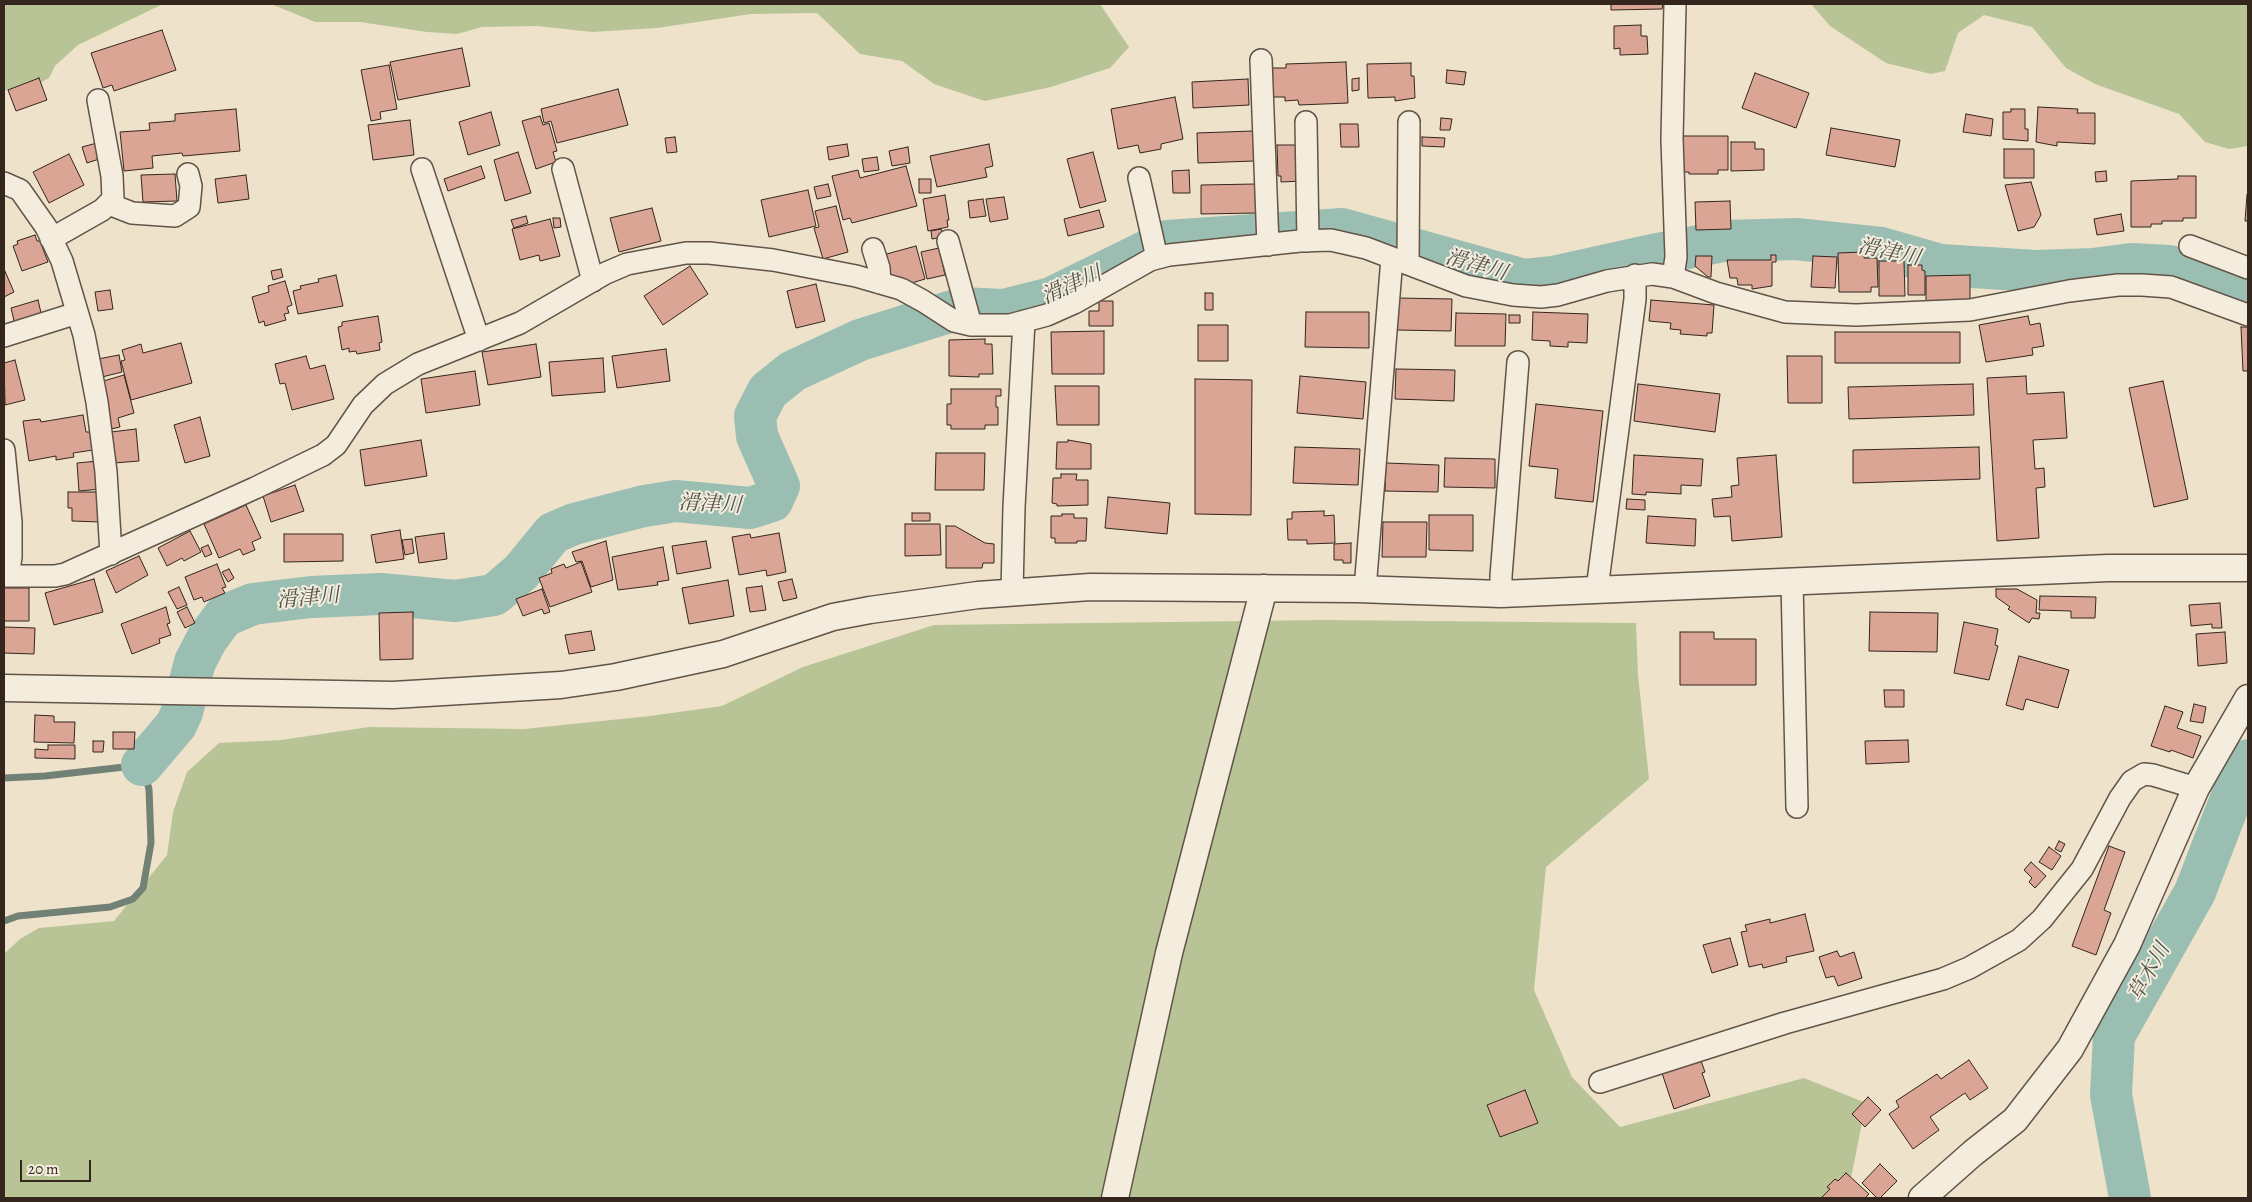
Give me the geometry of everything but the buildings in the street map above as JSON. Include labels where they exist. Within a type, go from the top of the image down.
[{"type":"street","points":[[1673,277],[1676,257],[1672,139],[1675,4]]},
{"type":"street","points":[[1261,60],[1268,245]]},
{"type":"street","points":[[51,239],[109,204],[113,199],[114,191],[98,100]]},
{"type":"street","points":[[1306,122],[1308,241]]},
{"type":"street","points":[[1365,589],[1400,261],[1409,122]]},
{"type":"street","points":[[422,169],[479,340]]},
{"type":"street","points":[[563,169],[593,281]]},
{"type":"street","points":[[109,204],[132,213],[175,216],[189,207],[191,186],[188,174]]},
{"type":"street","points":[[1139,178],[1157,258]]},
{"type":"street","points":[[4,183],[20,190],[46,227],[62,261],[78,313],[97,402],[108,500],[110,554]]},
{"type":"street","points":[[4,450],[11,522],[11,557],[6,576],[55,576],[65,574],[323,455],[336,445],[363,405],[385,384],[418,364],[520,323],[593,281],[627,264],[686,253],[709,253],[808,266],[880,283],[902,289],[954,321],[971,325],[1010,325],[1047,315],[1074,303],[1133,269],[1157,258],[1169,255],[1331,240],[1366,248],[1466,286],[1513,295],[1541,297],[1558,295],[1635,276],[1652,274],[1673,277],[1716,293],[1792,312],[1856,315],[1970,310],[2069,291],[2142,284],[2171,287],[2248,315]]},
{"type":"street","points":[[948,241],[971,325]]},
{"type":"street","points":[[2190,246],[2248,268]]},
{"type":"street","points":[[872,249],[879,268],[880,283]]},
{"type":"street","points":[[1597,589],[1636,299],[1635,276]]},
{"type":"street","points":[[4,336],[78,313]]},
{"type":"street","points":[[1012,592],[1014,507],[1024,321]]},
{"type":"street","points":[[1501,594],[1518,362]]},
{"type":"street","points":[[4,688],[392,695],[561,685],[616,677],[723,654],[833,617],[939,599],[1090,587],[1365,589],[1501,594],[2108,568],[2248,568]]},
{"type":"street","points":[[1792,581],[1797,807]]},
{"type":"street","points":[[1115,1198],[1169,954],[1264,588]]},
{"type":"street","points":[[1922,1198],[1973,1152],[2015,1120],[2070,1049],[2127,945],[2196,788],[2248,698]]},
{"type":"street","points":[[1600,1082],[1785,1023],[1942,979],[1969,968],[2020,940],[2042,919],[2082,869],[2120,798],[2132,781],[2144,774],[2196,788]]},
{"type":"green space","points":[[4,4],[163,4],[78,45],[55,66],[49,78],[23,92],[4,90]]},
{"type":"green space","points":[[271,4],[1100,4],[1129,47],[1110,68],[1051,87],[985,101],[934,84],[902,61],[860,54],[817,13],[751,14],[657,28],[592,32],[537,26],[482,27],[457,34],[427,32],[360,22],[315,22]]},
{"type":"green space","points":[[1811,4],[2248,4],[2248,146],[2229,149],[2205,142],[2179,114],[2095,84],[2066,68],[2032,27],[1984,15],[1958,33],[1945,71],[1931,74],[1886,63],[1830,26]]},
{"type":"green space","points":[[1325,620],[1636,623],[1638,675],[1649,779],[1546,867],[1534,990],[1572,1077],[1620,1127],[1804,1078],[1866,1103],[1847,1198],[4,1198],[4,954],[20,939],[39,928],[114,921],[167,855],[173,812],[187,772],[219,743],[281,740],[369,727],[524,729],[650,716],[722,706],[803,667],[934,625]]},
{"type":"waterway","name":"滑津川","points":[[142,765],[176,725],[182,712],[195,662],[207,639],[224,616],[253,604],[311,597],[381,594],[455,601],[494,595],[521,572],[553,533],[574,524],[644,506],[676,501],[750,508],[772,501],[779,486],[757,436],[755,416],[768,391],[793,371],[860,340],[962,308],[1003,310],[1051,298],[1167,241],[1342,229],[1524,280],[1553,277],[1724,241],[1796,239],[1881,248],[1940,265],[2036,271],[2093,269],[2131,264],[2169,266],[2248,289]]},
{"type":"waterway","name":"草木川","points":[[2130,1198],[2111,1095],[2114,1036],[2195,892],[2245,762],[2248,760]]},
{"type":"waterway","points":[[4,778],[45,776],[142,765],[149,789],[151,843],[143,888],[133,899],[110,907],[18,916],[4,921]]}]
